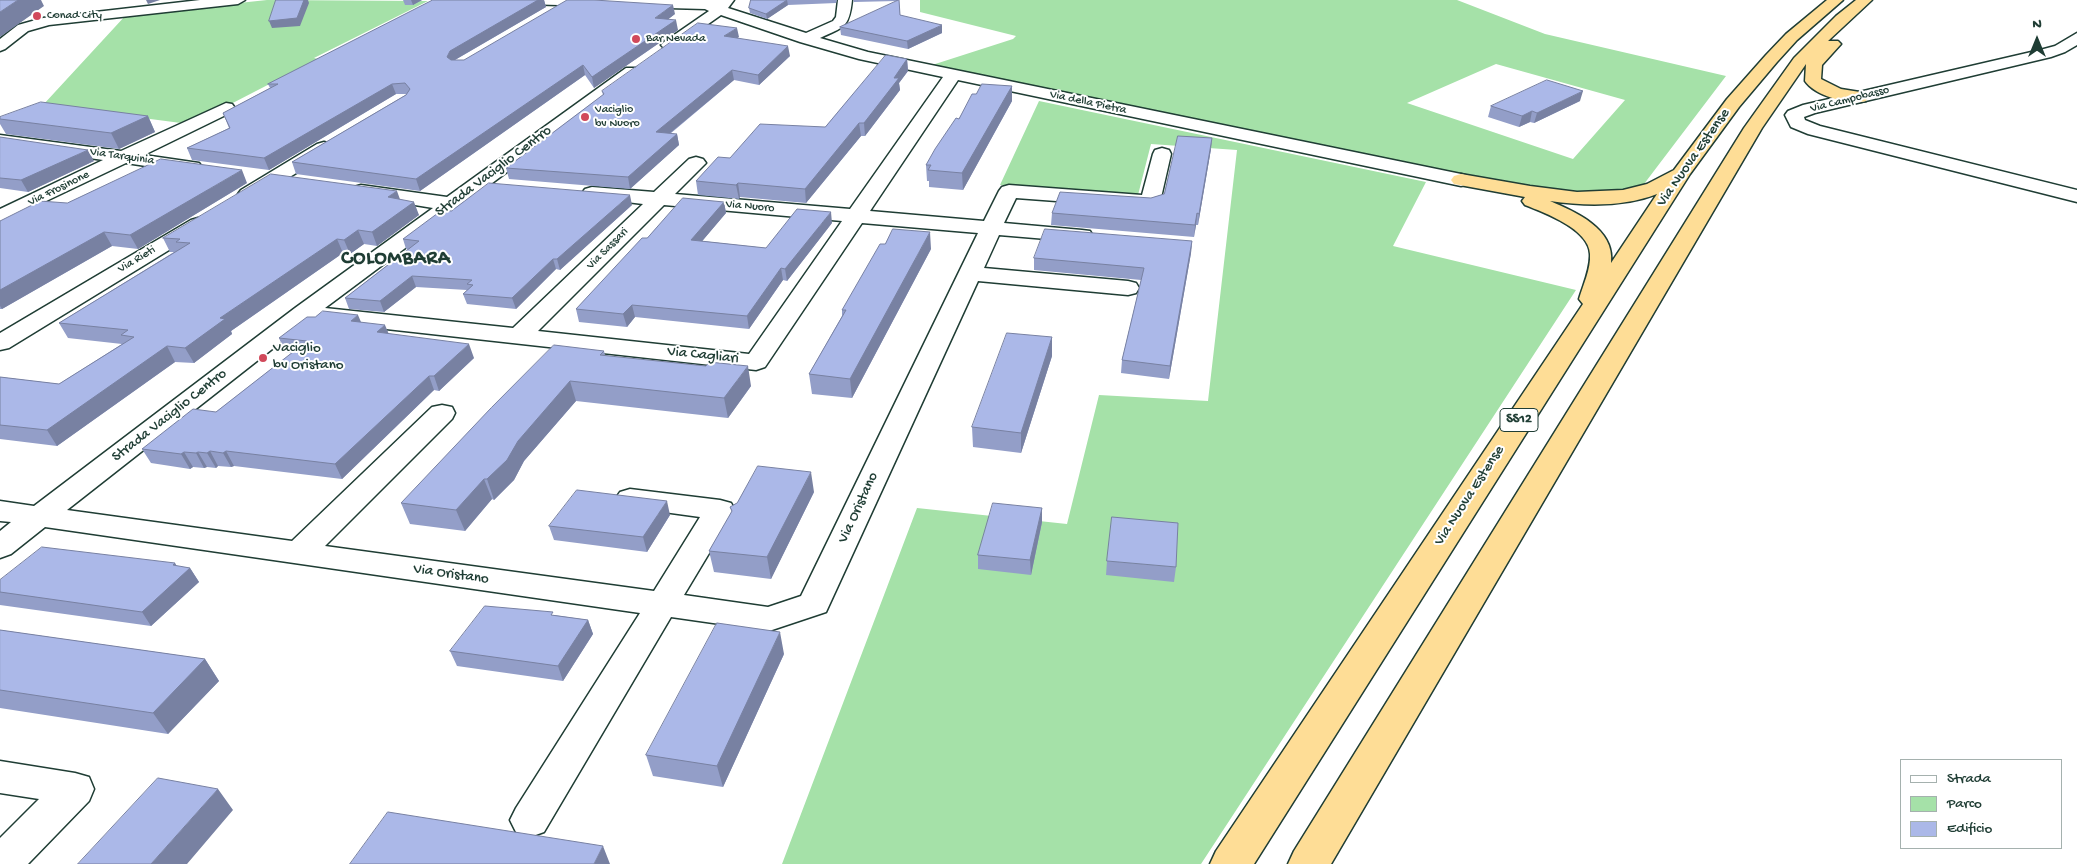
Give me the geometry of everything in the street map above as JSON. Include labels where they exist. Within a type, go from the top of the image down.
[{"type":"highway","name":"Via Nuova Estense","points":[[1231,864],[1588,314],[1681,173],[1726,111],[1792,38],[1839,10],[1865,0]]},
{"type":"highway","name":"Via Nuova Estense","points":[[1309,864],[1753,128],[1839,10]]},
{"type":"highway","points":[[1839,10],[1844,33],[1814,64],[1813,81],[1825,90],[1860,97]]},
{"type":"highway","points":[[1461,180],[1560,195],[1620,196],[1646,191],[1681,173]]},
{"type":"highway","points":[[1461,180],[1562,212],[1576,221],[1595,239],[1601,252],[1588,314]]},
{"type":"street","points":[[0,46],[24,28],[48,20],[238,0]]},
{"type":"street","name":"Via della Pietra","points":[[522,0],[720,4],[805,39],[865,56],[1461,180]]},
{"type":"street","points":[[805,39],[838,24],[843,17],[845,0]]},
{"type":"street","points":[[544,16],[569,1]]},
{"type":"street","name":"Strada Vaciglio Centro","points":[[0,547],[304,313],[651,58],[720,4]]},
{"type":"street","name":"Via Campobasso","points":[[2077,38],[2060,49],[2045,54],[1809,109],[1794,115],[1797,122],[1814,130],[2077,196]]},
{"type":"street","name":"Via Cagliari","points":[[304,313],[756,362],[953,75]]},
{"type":"street","name":"Via Frosinone","points":[[0,217],[226,108]]},
{"type":"street","name":"Via Tarquinia","points":[[0,140],[214,170]]},
{"type":"street","name":"Via Rieti","points":[[0,343],[338,140]]},
{"type":"street","points":[[992,228],[1010,191],[1150,202],[1162,154]]},
{"type":"street","name":"Via Sassari","points":[[520,336],[696,163]]},
{"type":"street","points":[[243,174],[301,182]]},
{"type":"street","points":[[478,184],[507,186]]},
{"type":"street","points":[[338,188],[451,204]]},
{"type":"street","name":"Via Nuoro","points":[[573,192],[1098,237]]},
{"type":"street","name":"Via Oristano","points":[[0,511],[770,619],[814,604],[992,228]]},
{"type":"street","points":[[970,273],[1128,288]]},
{"type":"street","points":[[299,553],[442,413]]},
{"type":"street","points":[[530,820],[720,510],[619,498]]},
{"type":"street","points":[[0,776],[75,788],[0,864]]},
{"type":"green space","points":[[267,0],[428,1],[314,58],[318,59],[225,107],[217,106],[181,123],[43,105],[126,15]]},
{"type":"green space","points":[[920,0],[1457,0],[1545,34],[1726,76],[1641,188],[1614,193],[1587,194],[1454,173],[929,66],[1013,39],[1016,36],[920,12]],"holes":[[[1496,64],[1625,100],[1573,159],[1407,103]]]},
{"type":"green space","points":[[1039,101],[1426,182],[1393,246],[1576,290],[1201,864],[782,864],[917,508],[1067,524],[1099,395],[1208,401],[1237,150],[1151,144],[1138,195],[1000,185]]},
{"type":"building","points":[[0,0],[18,0],[0,12]]},
{"type":"building","points":[[276,0],[304,0],[297,18],[269,21]]},
{"type":"building","points":[[433,0],[538,0],[450,51],[447,57],[451,60],[464,60],[567,0],[673,5],[655,18],[676,20],[592,77],[583,65],[416,179],[292,162],[406,95],[410,89],[405,83],[392,84],[264,158],[187,148],[230,128],[223,113],[278,84],[268,84]]},
{"type":"building","points":[[751,0],[787,0],[766,14],[749,8]]},
{"type":"building","points":[[899,0],[900,15],[942,25],[907,41],[840,27]]},
{"type":"building","points":[[698,23],[737,28],[724,36],[788,46],[758,75],[732,70],[656,132],[677,134],[628,177],[506,168],[604,94],[602,91]]},
{"type":"building","points":[[886,55],[907,59],[894,78],[899,78],[864,123],[859,123],[805,189],[696,181],[718,157],[730,158],[760,124],[825,127]]},
{"type":"building","points":[[1547,80],[1583,91],[1537,113],[1532,111],[1522,116],[1491,106]]},
{"type":"building","points":[[982,84],[1012,86],[962,173],[928,170],[931,165],[926,165],[935,149],[956,118],[959,119],[972,94],[976,94]]},
{"type":"building","points":[[41,102],[148,116],[111,133],[0,119],[0,117]]},
{"type":"building","points":[[1178,136],[1212,138],[1199,214],[1197,213],[1195,225],[1052,213],[1060,192],[1151,198],[1164,194]]},
{"type":"building","points":[[0,137],[88,150],[21,180],[0,178]]},
{"type":"building","points":[[161,159],[242,170],[130,235],[104,232],[0,290],[0,221],[40,201],[67,203]]},
{"type":"building","points":[[271,174],[397,191],[388,197],[414,202],[372,232],[358,230],[344,240],[337,239],[220,318],[225,319],[185,348],[167,346],[47,430],[0,425],[0,377],[59,384],[134,337],[121,335],[128,330],[59,323],[190,243],[176,242],[180,239],[163,238]]},
{"type":"building","points":[[489,183],[630,195],[557,259],[553,259],[512,298],[463,294],[473,285],[467,284],[472,280],[412,276],[380,301],[345,298],[419,241],[403,239],[442,210],[451,211]]},
{"type":"building","points":[[683,198],[724,202],[691,240],[766,248],[797,209],[831,212],[785,269],[781,268],[747,316],[632,305],[623,314],[576,309],[642,238],[647,238]]},
{"type":"building","points":[[893,229],[930,232],[850,379],[809,374],[846,310],[842,310],[880,244],[885,244]]},
{"type":"building","points":[[1045,229],[1192,241],[1170,366],[1122,360],[1144,268],[1034,258]]},
{"type":"building","points":[[323,311],[358,315],[351,321],[385,325],[377,332],[469,344],[434,376],[429,376],[335,464],[226,451],[223,453],[210,451],[207,453],[184,452],[181,454],[142,449],[193,409],[216,412],[307,341],[279,338],[307,317],[315,317]]},
{"type":"building","points":[[1007,333],[1052,337],[1021,433],[972,427]]},
{"type":"building","points":[[554,345],[604,351],[600,355],[706,366],[709,362],[748,366],[724,398],[570,381],[518,441],[507,460],[487,479],[484,479],[456,510],[401,503],[491,408]]},
{"type":"building","points":[[758,466],[811,472],[767,557],[709,551],[732,511],[730,507],[737,503]]},
{"type":"building","points":[[577,490],[667,501],[643,537],[549,526]]},
{"type":"building","points":[[993,503],[1042,508],[1030,560],[978,555]]},
{"type":"building","points":[[1112,517],[1178,523],[1176,567],[1107,561]]},
{"type":"building","points":[[42,547],[175,563],[173,565],[190,568],[142,612],[0,592],[0,580]]},
{"type":"building","points":[[485,606],[553,612],[551,615],[588,620],[558,666],[450,651]]},
{"type":"building","points":[[717,623],[780,632],[717,766],[646,755]]},
{"type":"building","points":[[0,630],[205,659],[153,713],[0,690]]},
{"type":"building","points":[[158,778],[218,789],[151,864],[78,864]]},
{"type":"building","points":[[388,812],[603,846],[594,864],[350,864]]},
{"type":"place","name":"Conad City","points":[[37,16]]},
{"type":"place","name":"Bar Nevada","points":[[636,39]]},
{"type":"place","name":"Vaciglio bv Nuoro","points":[[585,117]]},
{"type":"place","name":"Vaciglio bv Oristano","points":[[263,358]]},
{"type":"district","name":"COLOMBARA","points":[[396,260]]}]
